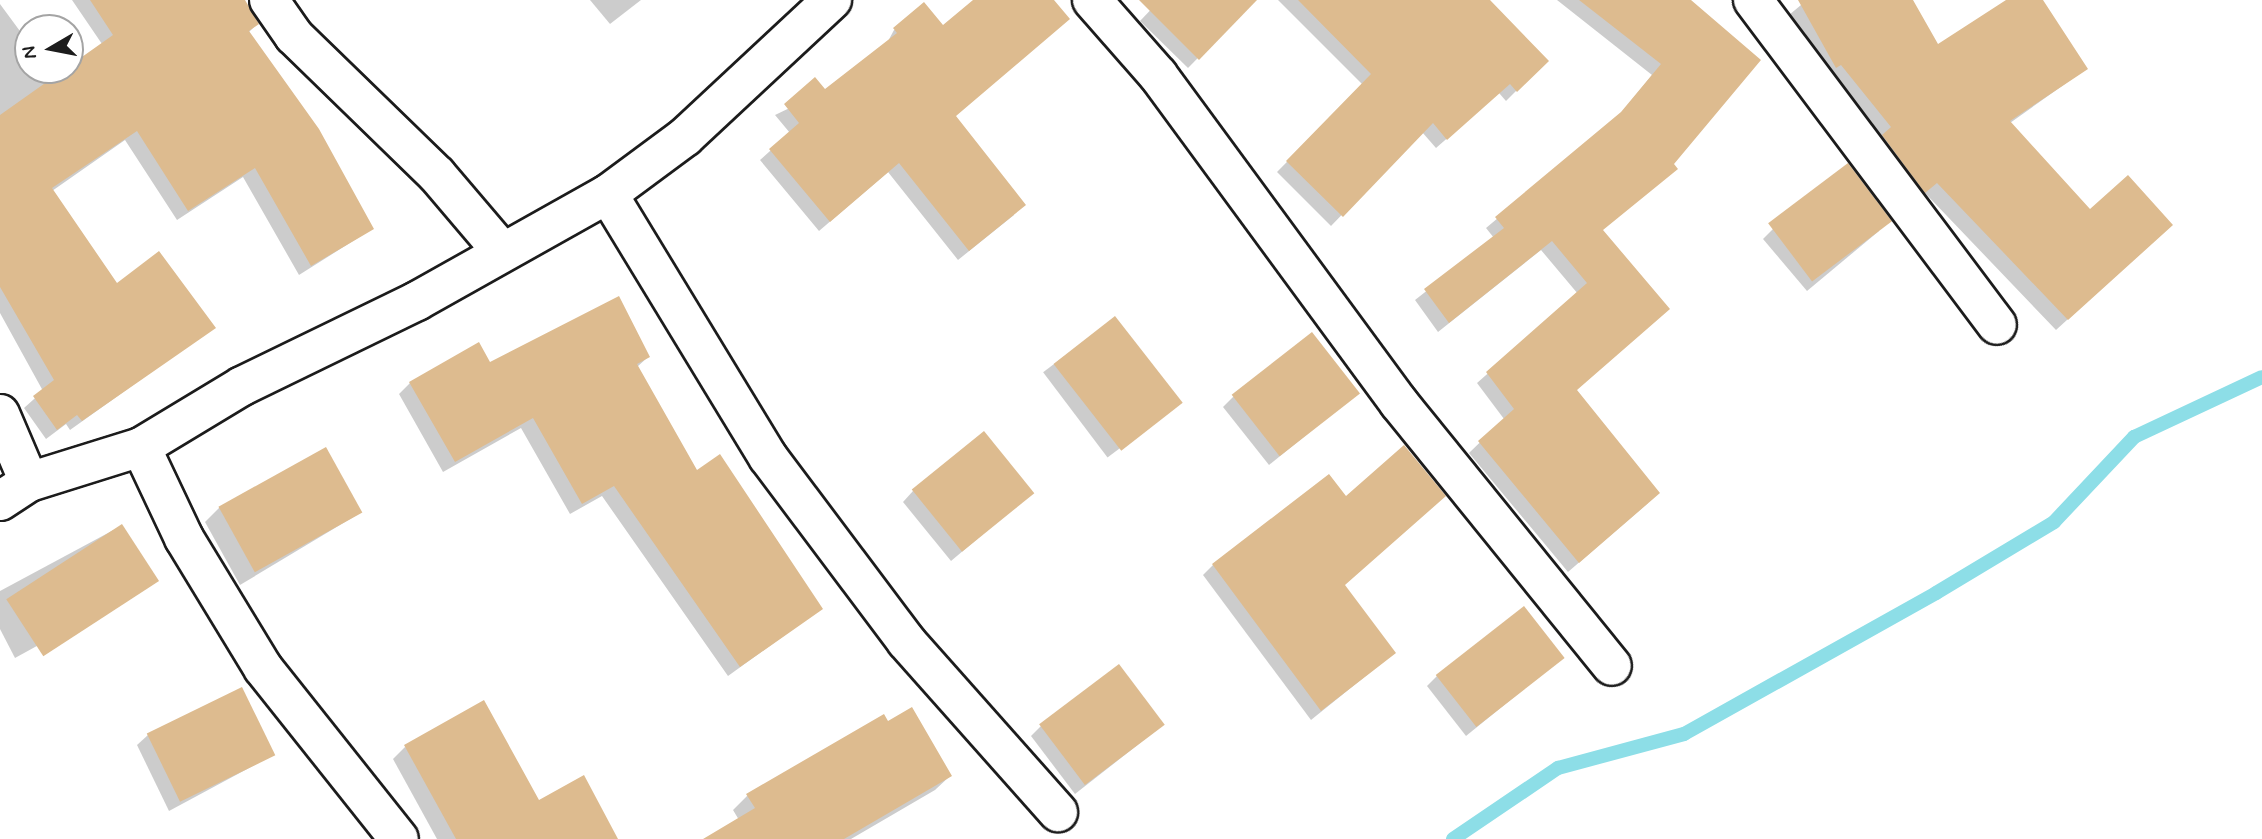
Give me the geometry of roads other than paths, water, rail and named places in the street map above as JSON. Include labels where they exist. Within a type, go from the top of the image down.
[{"type":"street","points":[[269,0],[294,36],[437,174],[500,249]]},
{"type":"street","points":[[0,414],[15,492],[141,447],[242,386],[417,301],[500,249],[608,194],[685,137],[832,0]]},
{"type":"street","points":[[1092,0],[1158,75],[1399,403],[1612,666]]},
{"type":"street","points":[[1752,0],[1997,325]]},
{"type":"street","points":[[608,194],[768,457],[906,641],[1058,812]]},
{"type":"street","points":[[141,447],[184,538],[263,668],[399,839]]},
{"type":"waterway","points":[[1453,839],[1558,768],[1684,734],[1936,593],[2054,522],[2134,437],[2262,377]]}]
